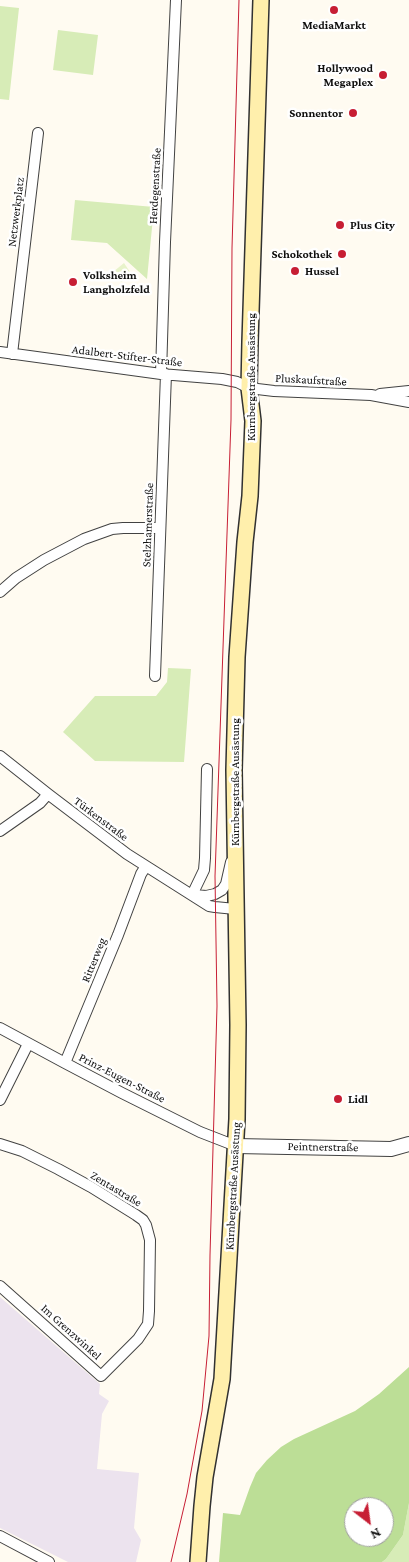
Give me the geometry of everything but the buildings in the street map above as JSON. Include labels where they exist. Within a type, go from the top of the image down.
[{"type":"main road","name":"Kürnbergstraße Ausästung","points":[[198,1562],[205,1477],[222,1379],[236,1146],[238,1065],[234,770],[237,657],[250,496],[253,421],[249,388],[261,0]]},
{"type":"street","name":"Herdegenstraße","points":[[163,374],[165,242],[176,0]]},
{"type":"street","name":"Netzwerkplatz","points":[[12,354],[38,133]]},
{"type":"street","name":"Adalbert-Stifter-Straße","points":[[0,352],[163,374],[222,379],[237,382],[249,388]]},
{"type":"street","name":"Stelzhamerstraße","points":[[155,676],[163,374]]},
{"type":"street","name":"Pluskaufstraße","points":[[249,388],[274,391],[371,395]]},
{"type":"street","points":[[371,395],[409,391]]},
{"type":"street","points":[[371,395],[409,402]]},
{"type":"street","points":[[0,592],[16,578],[84,538],[112,529],[160,528]]},
{"type":"street","name":"Türkenstraße","points":[[0,756],[126,854],[209,906],[235,909]]},
{"type":"street","points":[[207,769],[206,858],[204,870],[192,894],[206,896],[222,890],[226,884],[234,846]]},
{"type":"street","points":[[0,831],[40,803],[48,794]]},
{"type":"street","name":"Ritterweg","points":[[65,1064],[118,936],[141,874],[146,866]]},
{"type":"street","name":"Prinz-Eugen-Straße","points":[[0,1028],[65,1064],[200,1132],[236,1146]]},
{"type":"street","points":[[0,1100],[28,1044]]},
{"type":"street","name":"Zentastraße","points":[[0,1144],[22,1151],[91,1187],[136,1215],[146,1225],[150,1240],[149,1311],[148,1324],[144,1332]]},
{"type":"street","name":"Peintnerstraße","points":[[236,1146],[391,1148],[409,1144]]},
{"type":"street","name":"Im Grenzwinkel","points":[[0,1286],[101,1376],[144,1332]]},
{"type":"street","points":[[0,1536],[49,1562]]},
{"type":"shaded area","points":[[0,1297],[100,1384],[99,1394],[109,1401],[102,1414],[97,1469],[139,1473],[134,1528],[141,1540],[136,1562],[68,1562],[0,1528]]},
{"type":"green space","points":[[0,6],[19,8],[9,100],[0,99]]},
{"type":"green space","points":[[58,30],[98,35],[93,75],[53,70]]},
{"type":"green space","points":[[75,200],[154,207],[147,279],[107,243],[71,240]]},
{"type":"green space","points":[[124,263],[132,275],[121,282],[113,272]]},
{"type":"green space","points":[[168,668],[191,669],[184,762],[95,761],[63,732],[95,696],[156,696],[167,682]]},
{"type":"green space","points":[[409,1367],[409,1503],[403,1535],[386,1559],[382,1562],[219,1562],[223,1513],[240,1515],[256,1473],[267,1460],[281,1447],[294,1439],[355,1411],[379,1394]]},
{"type":"green space","points":[[409,1503],[409,1562],[382,1562],[403,1535]]},
{"type":"tram line","points":[[171,1562],[187,1494],[202,1411],[209,1336],[217,1006],[215,876],[231,420],[232,248],[239,0]]},
{"type":"place","name":"MediaMarkt","points":[[334,10]]},
{"type":"place","name":"Hollywood Megaplex","points":[[383,75]]},
{"type":"place","name":"Sonnentor","points":[[353,113]]},
{"type":"place","name":"Plus City","points":[[340,225]]},
{"type":"place","name":"Schokothek","points":[[342,254]]},
{"type":"place","name":"Hussel","points":[[295,271]]},
{"type":"place","name":"Volksheim Langholzfeld","points":[[73,282]]},
{"type":"place","name":"Lidl","points":[[338,1099]]}]
